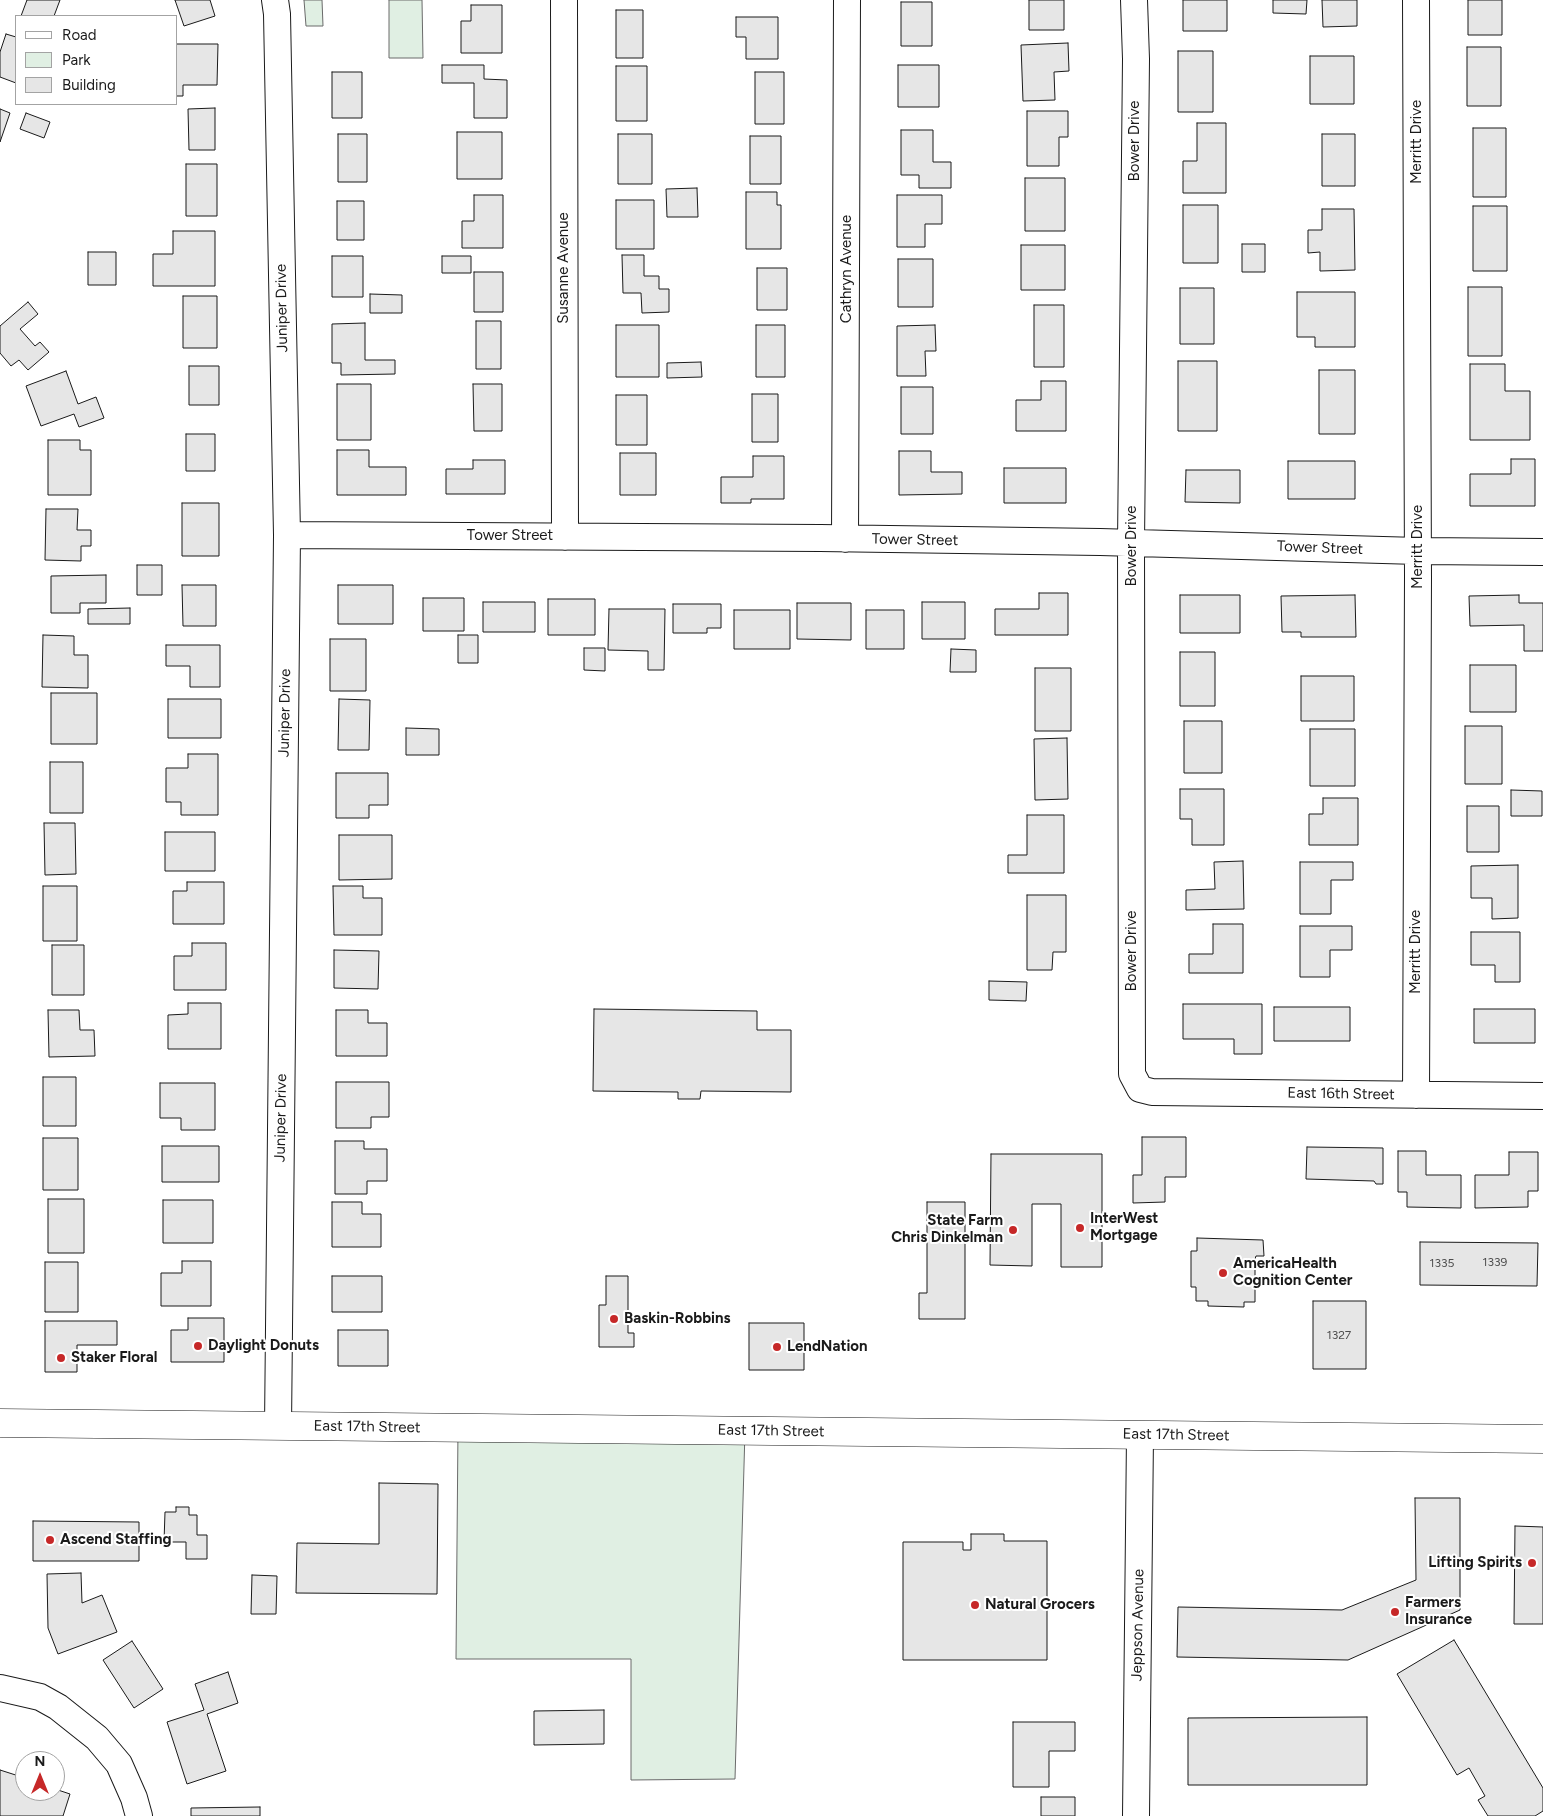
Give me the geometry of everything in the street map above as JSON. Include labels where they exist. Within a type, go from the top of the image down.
[{"type":"main road","name":"East 17th Street","points":[[0,1423],[1543,1439]]},
{"type":"street","name":"Juniper Drive","points":[[275,0],[277,14],[287,535],[278,1426]]},
{"type":"street","name":"Susanne Avenue","points":[[564,0],[565,536]]},
{"type":"street","name":"Cathryn Avenue","points":[[845,539],[847,0]]},
{"type":"street","name":"Bower Drive","points":[[1134,0],[1136,59],[1131,543],[1132,1074],[1140,1089]]},
{"type":"street","name":"Merritt Drive","points":[[1416,0],[1418,551],[1416,1095]]},
{"type":"street","name":"Tower Street","points":[[287,535],[845,539],[1543,552]]},
{"type":"street","name":"East 16th Street","points":[[1140,1089],[1152,1092],[1543,1096]]},
{"type":"street","name":"Jeppson Avenue","points":[[1136,1816],[1140,1435]]},
{"type":"street","points":[[0,1688],[40,1697],[58,1707],[97,1738],[119,1764],[134,1798],[139,1816]]},
{"type":"green space","points":[[304,0],[322,0],[323,26],[306,26]]},
{"type":"green space","points":[[389,0],[422,0],[423,58],[389,58]]},
{"type":"green space","points":[[458,1428],[745,1431],[735,1779],[631,1780],[631,1659],[456,1659]]},
{"type":"building","points":[[27,0],[60,0],[54,15],[21,15]]},
{"type":"building","points":[[175,0],[210,0],[215,16],[184,26]]},
{"type":"building","points":[[1029,0],[1064,0],[1064,30],[1029,30]]},
{"type":"building","points":[[1183,0],[1227,0],[1227,31],[1183,31]]},
{"type":"building","points":[[1273,0],[1307,0],[1306,14],[1273,13]]},
{"type":"building","points":[[1322,0],[1357,0],[1357,26],[1323,27]]},
{"type":"building","points":[[1468,0],[1502,0],[1502,35],[1468,35]]},
{"type":"building","points":[[901,2],[932,2],[932,46],[901,46]]},
{"type":"building","points":[[471,5],[502,5],[502,53],[461,53],[461,21],[471,21]]},
{"type":"building","points":[[616,10],[643,10],[643,58],[616,58]]},
{"type":"building","points":[[736,17],[778,17],[778,59],[746,59],[746,37],[736,37]]},
{"type":"building","points":[[6,34],[15,37],[15,83],[0,77],[0,52]]},
{"type":"building","points":[[1068,43],[1069,71],[1054,72],[1055,100],[1023,101],[1021,45]]},
{"type":"building","points":[[178,44],[218,44],[217,85],[183,85],[183,96],[178,96]]},
{"type":"building","points":[[1467,47],[1501,47],[1501,106],[1467,106]]},
{"type":"building","points":[[1178,51],[1213,51],[1213,112],[1178,112]]},
{"type":"building","points":[[1310,56],[1354,56],[1354,104],[1310,104]]},
{"type":"building","points":[[442,65],[484,65],[484,79],[507,80],[507,118],[474,118],[474,83],[442,83]]},
{"type":"building","points":[[898,65],[939,65],[939,107],[898,107]]},
{"type":"building","points":[[616,66],[647,66],[647,121],[616,121]]},
{"type":"building","points":[[332,72],[362,72],[362,118],[332,118]]},
{"type":"building","points":[[755,72],[784,72],[784,124],[755,124]]},
{"type":"building","points":[[215,108],[215,150],[189,150],[188,109]]},
{"type":"building","points":[[0,109],[10,113],[0,142]]},
{"type":"building","points":[[1027,111],[1068,111],[1068,137],[1059,137],[1059,166],[1027,166]]},
{"type":"building","points":[[26,113],[50,122],[44,138],[20,129]]},
{"type":"building","points":[[1197,123],[1226,123],[1226,193],[1183,193],[1183,161],[1197,161]]},
{"type":"building","points":[[1473,128],[1506,128],[1506,197],[1473,197]]},
{"type":"building","points":[[901,130],[933,130],[933,162],[951,162],[951,188],[919,188],[919,175],[901,175]]},
{"type":"building","points":[[457,132],[502,132],[502,179],[457,179]]},
{"type":"building","points":[[338,134],[367,134],[367,182],[338,182]]},
{"type":"building","points":[[618,134],[652,134],[652,184],[618,184]]},
{"type":"building","points":[[1322,134],[1355,134],[1355,186],[1322,186]]},
{"type":"building","points":[[750,136],[781,136],[781,184],[750,184]]},
{"type":"building","points":[[186,164],[217,164],[217,216],[186,216]]},
{"type":"building","points":[[1025,178],[1065,178],[1065,231],[1025,231]]},
{"type":"building","points":[[697,188],[698,217],[667,217],[666,189]]},
{"type":"building","points":[[746,192],[777,192],[777,205],[781,205],[781,249],[746,249]]},
{"type":"building","points":[[474,195],[503,195],[503,248],[462,248],[462,221],[474,221]]},
{"type":"building","points":[[897,195],[942,195],[942,224],[925,224],[925,247],[897,247]]},
{"type":"building","points":[[616,200],[654,200],[654,249],[616,249]]},
{"type":"building","points":[[337,201],[364,201],[364,240],[337,240]]},
{"type":"building","points":[[1183,205],[1218,205],[1218,263],[1183,263]]},
{"type":"building","points":[[1473,206],[1507,206],[1507,271],[1473,271]]},
{"type":"building","points":[[1322,209],[1354,209],[1355,270],[1320,271],[1320,252],[1308,253],[1308,230],[1322,230]]},
{"type":"building","points":[[173,231],[215,231],[215,286],[153,286],[153,254],[173,254]]},
{"type":"building","points":[[1242,244],[1265,244],[1265,272],[1242,272]]},
{"type":"building","points":[[1021,245],[1065,245],[1065,290],[1021,290]]},
{"type":"building","points":[[88,252],[116,252],[116,285],[88,285]]},
{"type":"building","points":[[622,255],[644,255],[644,276],[659,276],[659,289],[669,289],[669,312],[642,313],[641,293],[623,293]]},
{"type":"building","points":[[332,256],[363,256],[363,297],[332,297]]},
{"type":"building","points":[[442,256],[471,256],[471,273],[442,273]]},
{"type":"building","points":[[898,259],[933,259],[933,307],[898,307]]},
{"type":"building","points":[[757,268],[787,268],[787,310],[757,310]]},
{"type":"building","points":[[474,272],[503,272],[503,312],[474,312]]},
{"type":"building","points":[[1468,287],[1502,287],[1502,356],[1468,356]]},
{"type":"building","points":[[1180,288],[1214,288],[1214,344],[1180,344]]},
{"type":"building","points":[[1297,292],[1355,292],[1355,347],[1315,347],[1315,337],[1297,337]]},
{"type":"building","points":[[370,294],[402,295],[402,313],[370,313]]},
{"type":"building","points":[[183,296],[217,296],[217,348],[183,348]]},
{"type":"building","points":[[28,302],[38,314],[20,329],[35,346],[40,342],[49,352],[28,370],[19,360],[11,366],[0,353],[0,326]]},
{"type":"building","points":[[1034,305],[1064,305],[1064,367],[1034,367]]},
{"type":"building","points":[[476,321],[501,321],[501,369],[476,369]]},
{"type":"building","points":[[365,323],[365,360],[395,360],[395,374],[341,375],[341,363],[332,363],[332,324]]},
{"type":"building","points":[[616,325],[659,325],[659,377],[616,377]]},
{"type":"building","points":[[756,325],[785,325],[785,377],[756,377]]},
{"type":"building","points":[[935,325],[936,351],[925,351],[926,376],[897,376],[897,326]]},
{"type":"building","points":[[1178,361],[1217,361],[1217,431],[1178,431]]},
{"type":"building","points":[[701,362],[702,377],[667,378],[667,363]]},
{"type":"building","points":[[1470,364],[1505,364],[1505,391],[1530,391],[1530,440],[1470,440]]},
{"type":"building","points":[[189,366],[219,366],[219,405],[189,405]]},
{"type":"building","points":[[1319,370],[1355,370],[1355,434],[1319,434]]},
{"type":"building","points":[[66,371],[78,404],[96,397],[104,418],[79,427],[74,414],[41,426],[26,386]]},
{"type":"building","points":[[1041,381],[1066,381],[1066,431],[1016,431],[1016,400],[1041,400]]},
{"type":"building","points":[[337,384],[371,384],[371,440],[337,440]]},
{"type":"building","points":[[473,384],[502,384],[502,431],[474,431]]},
{"type":"building","points":[[901,387],[933,387],[933,434],[901,434]]},
{"type":"building","points":[[752,394],[778,394],[778,442],[752,442]]},
{"type":"building","points":[[616,395],[647,395],[647,445],[616,445]]},
{"type":"building","points":[[186,434],[215,434],[215,471],[186,471]]},
{"type":"building","points":[[48,440],[80,440],[80,450],[91,450],[91,495],[48,495]]},
{"type":"building","points":[[337,450],[369,450],[369,467],[406,467],[406,495],[337,495]]},
{"type":"building","points":[[899,451],[931,451],[931,472],[962,472],[962,494],[899,495]]},
{"type":"building","points":[[620,453],[656,453],[656,495],[620,495]]},
{"type":"building","points":[[753,456],[784,456],[784,499],[751,499],[751,503],[721,503],[721,477],[753,477]]},
{"type":"building","points":[[1511,459],[1535,459],[1535,506],[1470,506],[1470,474],[1511,474]]},
{"type":"building","points":[[473,460],[505,460],[505,494],[446,494],[446,469],[473,469]]},
{"type":"building","points":[[1288,461],[1355,461],[1355,499],[1288,499]]},
{"type":"building","points":[[1004,468],[1066,468],[1066,503],[1004,503]]},
{"type":"building","points":[[1186,470],[1240,470],[1240,503],[1185,502]]},
{"type":"building","points":[[182,503],[219,503],[219,556],[182,556]]},
{"type":"building","points":[[46,509],[78,509],[77,530],[91,530],[91,546],[81,546],[81,561],[45,560]]},
{"type":"building","points":[[137,565],[162,565],[162,595],[137,595]]},
{"type":"building","points":[[106,575],[106,603],[80,603],[80,613],[51,613],[51,576]]},
{"type":"building","points":[[182,585],[216,585],[216,626],[183,626]]},
{"type":"building","points":[[338,585],[393,585],[393,624],[338,624]]},
{"type":"building","points":[[1039,593],[1068,593],[1068,635],[995,635],[995,609],[1039,609]]},
{"type":"building","points":[[1180,595],[1240,595],[1240,633],[1180,633]]},
{"type":"building","points":[[1355,595],[1356,637],[1301,637],[1301,632],[1282,632],[1281,596]]},
{"type":"building","points":[[1519,595],[1519,603],[1543,603],[1543,651],[1524,651],[1524,625],[1470,626],[1469,596]]},
{"type":"building","points":[[423,598],[464,598],[464,631],[423,631]]},
{"type":"building","points":[[548,599],[595,599],[595,635],[548,635]]},
{"type":"building","points":[[483,602],[535,602],[535,632],[483,632]]},
{"type":"building","points":[[922,602],[965,602],[965,639],[922,639]]},
{"type":"building","points":[[797,603],[851,603],[851,640],[797,639]]},
{"type":"building","points":[[673,604],[721,604],[721,628],[707,628],[707,633],[673,633]]},
{"type":"building","points":[[130,608],[130,624],[88,624],[88,609]]},
{"type":"building","points":[[609,609],[665,609],[664,670],[648,670],[648,651],[608,650]]},
{"type":"building","points":[[734,610],[790,610],[790,649],[734,649]]},
{"type":"building","points":[[866,610],[904,610],[904,649],[866,649]]},
{"type":"building","points":[[43,635],[74,636],[74,655],[88,655],[88,688],[42,687]]},
{"type":"building","points":[[458,635],[478,635],[478,663],[458,663]]},
{"type":"building","points":[[330,639],[366,639],[366,691],[330,691]]},
{"type":"building","points":[[166,645],[220,645],[220,687],[190,687],[190,666],[166,666]]},
{"type":"building","points":[[584,648],[605,648],[605,671],[584,670]]},
{"type":"building","points":[[951,649],[976,650],[976,672],[950,672]]},
{"type":"building","points":[[1180,652],[1215,652],[1215,706],[1180,706]]},
{"type":"building","points":[[1470,665],[1516,665],[1516,712],[1470,712]]},
{"type":"building","points":[[1035,668],[1071,668],[1071,731],[1035,731]]},
{"type":"building","points":[[1301,676],[1354,676],[1354,721],[1301,721]]},
{"type":"building","points":[[51,693],[97,693],[97,744],[51,744]]},
{"type":"building","points":[[168,699],[221,699],[221,738],[168,738]]},
{"type":"building","points":[[339,699],[370,700],[369,750],[338,750]]},
{"type":"building","points":[[1184,721],[1222,721],[1222,773],[1184,773]]},
{"type":"building","points":[[1465,726],[1502,726],[1502,784],[1465,784]]},
{"type":"building","points":[[406,728],[439,729],[439,755],[406,755]]},
{"type":"building","points":[[1310,729],[1355,729],[1355,786],[1310,786]]},
{"type":"building","points":[[1067,738],[1068,799],[1035,800],[1034,739]]},
{"type":"building","points":[[188,754],[218,754],[218,815],[181,815],[181,802],[166,802],[166,768],[188,768]]},
{"type":"building","points":[[50,762],[83,762],[83,813],[50,813]]},
{"type":"building","points":[[336,773],[388,773],[388,805],[369,805],[369,818],[336,818]]},
{"type":"building","points":[[1180,789],[1224,789],[1224,845],[1192,845],[1192,819],[1180,819]]},
{"type":"building","points":[[1511,790],[1542,791],[1542,816],[1511,816]]},
{"type":"building","points":[[1323,798],[1358,798],[1358,845],[1309,845],[1309,814],[1323,814]]},
{"type":"building","points":[[1467,806],[1499,806],[1499,852],[1467,852]]},
{"type":"building","points":[[1027,815],[1064,815],[1064,873],[1008,873],[1008,855],[1027,855]]},
{"type":"building","points":[[44,823],[75,823],[76,874],[45,875]]},
{"type":"building","points":[[165,832],[215,832],[215,871],[165,871]]},
{"type":"building","points":[[339,835],[392,835],[392,879],[339,880]]},
{"type":"building","points":[[1243,861],[1244,909],[1186,910],[1186,890],[1215,889],[1214,862]]},
{"type":"building","points":[[1300,862],[1353,862],[1353,880],[1331,880],[1331,914],[1300,914]]},
{"type":"building","points":[[1518,865],[1518,918],[1492,919],[1492,898],[1471,898],[1471,866]]},
{"type":"building","points":[[187,882],[224,882],[224,924],[173,924],[173,891],[187,891]]},
{"type":"building","points":[[43,886],[77,886],[77,941],[43,941]]},
{"type":"building","points":[[333,886],[363,886],[363,898],[382,898],[382,935],[334,935]]},
{"type":"building","points":[[1027,895],[1066,895],[1066,952],[1053,952],[1052,970],[1027,970]]},
{"type":"building","points":[[1213,924],[1243,924],[1243,973],[1189,973],[1189,954],[1213,954]]},
{"type":"building","points":[[1300,926],[1352,926],[1352,950],[1330,950],[1330,977],[1300,977]]},
{"type":"building","points":[[1471,932],[1520,932],[1520,982],[1495,982],[1495,965],[1471,965]]},
{"type":"building","points":[[192,943],[226,943],[226,990],[174,990],[174,956],[192,956]]},
{"type":"building","points":[[52,945],[84,945],[84,995],[52,995]]},
{"type":"building","points":[[334,950],[379,951],[378,989],[334,988]]},
{"type":"building","points":[[989,981],[1027,982],[1026,1001],[989,1000]]},
{"type":"building","points":[[188,1003],[221,1003],[221,1049],[168,1049],[168,1015],[188,1014]]},
{"type":"building","points":[[1183,1004],[1262,1004],[1262,1054],[1234,1054],[1234,1039],[1183,1039]]},
{"type":"building","points":[[1274,1007],[1350,1007],[1350,1041],[1274,1041]]},
{"type":"building","points":[[594,1009],[757,1011],[757,1030],[791,1030],[791,1092],[701,1091],[700,1099],[678,1099],[678,1092],[593,1091]]},
{"type":"building","points":[[1474,1009],[1535,1009],[1535,1043],[1474,1043]]},
{"type":"building","points":[[48,1010],[79,1010],[80,1030],[94,1030],[95,1056],[49,1057]]},
{"type":"building","points":[[336,1010],[368,1010],[368,1023],[387,1023],[387,1056],[336,1056]]},
{"type":"building","points":[[43,1077],[76,1077],[76,1126],[43,1126]]},
{"type":"building","points":[[336,1082],[389,1082],[389,1117],[371,1117],[371,1128],[336,1128]]},
{"type":"building","points":[[160,1083],[215,1083],[215,1130],[181,1130],[181,1118],[160,1118]]},
{"type":"building","points":[[1142,1137],[1186,1137],[1186,1177],[1165,1177],[1165,1202],[1133,1203],[1133,1175],[1142,1175]]},
{"type":"building","points":[[43,1138],[78,1138],[78,1190],[43,1190]]},
{"type":"building","points":[[335,1141],[364,1141],[364,1149],[387,1149],[387,1181],[367,1181],[367,1194],[335,1194]]},
{"type":"building","points":[[162,1146],[219,1146],[219,1182],[162,1182]]},
{"type":"building","points":[[1307,1147],[1383,1148],[1383,1184],[1376,1184],[1374,1181],[1306,1179]]},
{"type":"building","points":[[1398,1151],[1426,1151],[1426,1175],[1461,1175],[1461,1208],[1407,1207],[1407,1192],[1398,1192]]},
{"type":"building","points":[[1509,1152],[1538,1152],[1538,1191],[1528,1191],[1528,1207],[1475,1208],[1475,1175],[1509,1175]]},
{"type":"building","points":[[991,1154],[1102,1154],[1102,1267],[1061,1267],[1061,1204],[1032,1204],[1032,1266],[990,1265]]},
{"type":"building","points":[[48,1199],[84,1199],[84,1253],[48,1253]]},
{"type":"building","points":[[163,1200],[213,1200],[213,1243],[163,1243]]},
{"type":"building","points":[[332,1202],[362,1202],[362,1214],[381,1214],[381,1247],[332,1247]]},
{"type":"building","points":[[927,1202],[965,1202],[965,1319],[919,1319],[919,1293],[927,1293]]},
{"type":"building","name":"AmericaHealth Cognition Center","points":[[1197,1238],[1263,1240],[1264,1256],[1256,1256],[1255,1259],[1255,1302],[1244,1302],[1244,1307],[1208,1306],[1208,1301],[1196,1301],[1196,1287],[1191,1287],[1191,1251],[1197,1251]]},
{"type":"building","points":[[1420,1242],[1538,1243],[1537,1286],[1420,1285]]},
{"type":"building","points":[[182,1261],[211,1261],[211,1306],[161,1306],[161,1273],[182,1273]]},
{"type":"building","points":[[45,1262],[78,1262],[78,1312],[45,1312]]},
{"type":"building","points":[[332,1276],[382,1276],[382,1312],[332,1312]]},
{"type":"building","name":"Baskin-Robbins","points":[[606,1276],[628,1276],[628,1333],[634,1333],[634,1347],[599,1347],[599,1305],[606,1305]]},
{"type":"building","points":[[1313,1301],[1366,1301],[1366,1369],[1313,1369]]},
{"type":"building","name":"Daylight Donuts","points":[[188,1318],[224,1318],[224,1362],[171,1362],[171,1330],[188,1330]]},
{"type":"building","name":"Staker Floral","points":[[45,1321],[117,1321],[117,1345],[77,1345],[77,1372],[45,1372]]},
{"type":"building","name":"LendNation","points":[[749,1323],[804,1323],[804,1370],[749,1370]]},
{"type":"building","points":[[338,1330],[388,1330],[388,1366],[338,1366]]},
{"type":"building","points":[[379,1483],[438,1484],[437,1594],[296,1593],[297,1543],[379,1544]]},
{"type":"building","points":[[1415,1498],[1460,1498],[1460,1610],[1348,1660],[1177,1657],[1178,1607],[1342,1610],[1416,1580]]},
{"type":"building","points":[[176,1507],[189,1507],[189,1515],[197,1515],[197,1535],[207,1535],[207,1559],[186,1559],[186,1542],[164,1542],[165,1512],[176,1512]]},
{"type":"building","points":[[33,1521],[139,1522],[139,1561],[33,1561]]},
{"type":"building","points":[[1515,1526],[1543,1527],[1543,1624],[1514,1624]]},
{"type":"building","name":"Natural Grocers","points":[[971,1534],[1004,1534],[1004,1541],[1047,1541],[1047,1660],[903,1660],[903,1542],[963,1542],[963,1550],[971,1550]]},
{"type":"building","points":[[81,1573],[82,1603],[102,1595],[117,1632],[58,1654],[48,1628],[47,1574]]},
{"type":"building","points":[[252,1575],[277,1576],[276,1614],[251,1614]]},
{"type":"building","points":[[1454,1640],[1543,1788],[1543,1811],[1535,1816],[1488,1816],[1478,1800],[1485,1796],[1469,1768],[1457,1775],[1397,1674]]},
{"type":"building","points":[[132,1641],[163,1689],[134,1708],[103,1660]]},
{"type":"building","points":[[228,1672],[238,1703],[207,1714],[226,1771],[187,1784],[167,1722],[204,1710],[195,1684]]},
{"type":"building","points":[[604,1710],[604,1744],[534,1745],[534,1711]]},
{"type":"building","points":[[1367,1717],[1367,1785],[1188,1785],[1188,1718]]},
{"type":"building","points":[[1013,1722],[1075,1722],[1075,1751],[1049,1751],[1049,1787],[1013,1787]]},
{"type":"building","points":[[0,1770],[15,1775],[15,1801],[65,1801],[65,1792],[70,1794],[63,1816],[0,1816]]},
{"type":"building","points":[[1041,1797],[1075,1797],[1075,1816],[1041,1816]]},
{"type":"building","points":[[260,1807],[260,1816],[191,1816],[191,1808]]},
{"type":"place","name":"InterWest Mortgage","points":[[1080,1228]]},
{"type":"place","name":"State Farm Chris Dinkelman","points":[[1013,1230]]},
{"type":"place","name":"AmericaHealth Cognition Center","points":[[1223,1273]]},
{"type":"place","name":"Baskin-Robbins","points":[[614,1319]]},
{"type":"place","name":"Daylight Donuts","points":[[198,1346]]},
{"type":"place","name":"LendNation","points":[[777,1347]]},
{"type":"place","name":"Staker Floral","points":[[61,1358]]},
{"type":"place","name":"Ascend Staffing","points":[[50,1540]]},
{"type":"place","name":"Lifting Spirits","points":[[1532,1563]]},
{"type":"place","name":"Natural Grocers","points":[[975,1605]]},
{"type":"place","name":"Farmers Insurance","points":[[1395,1612]]}]
